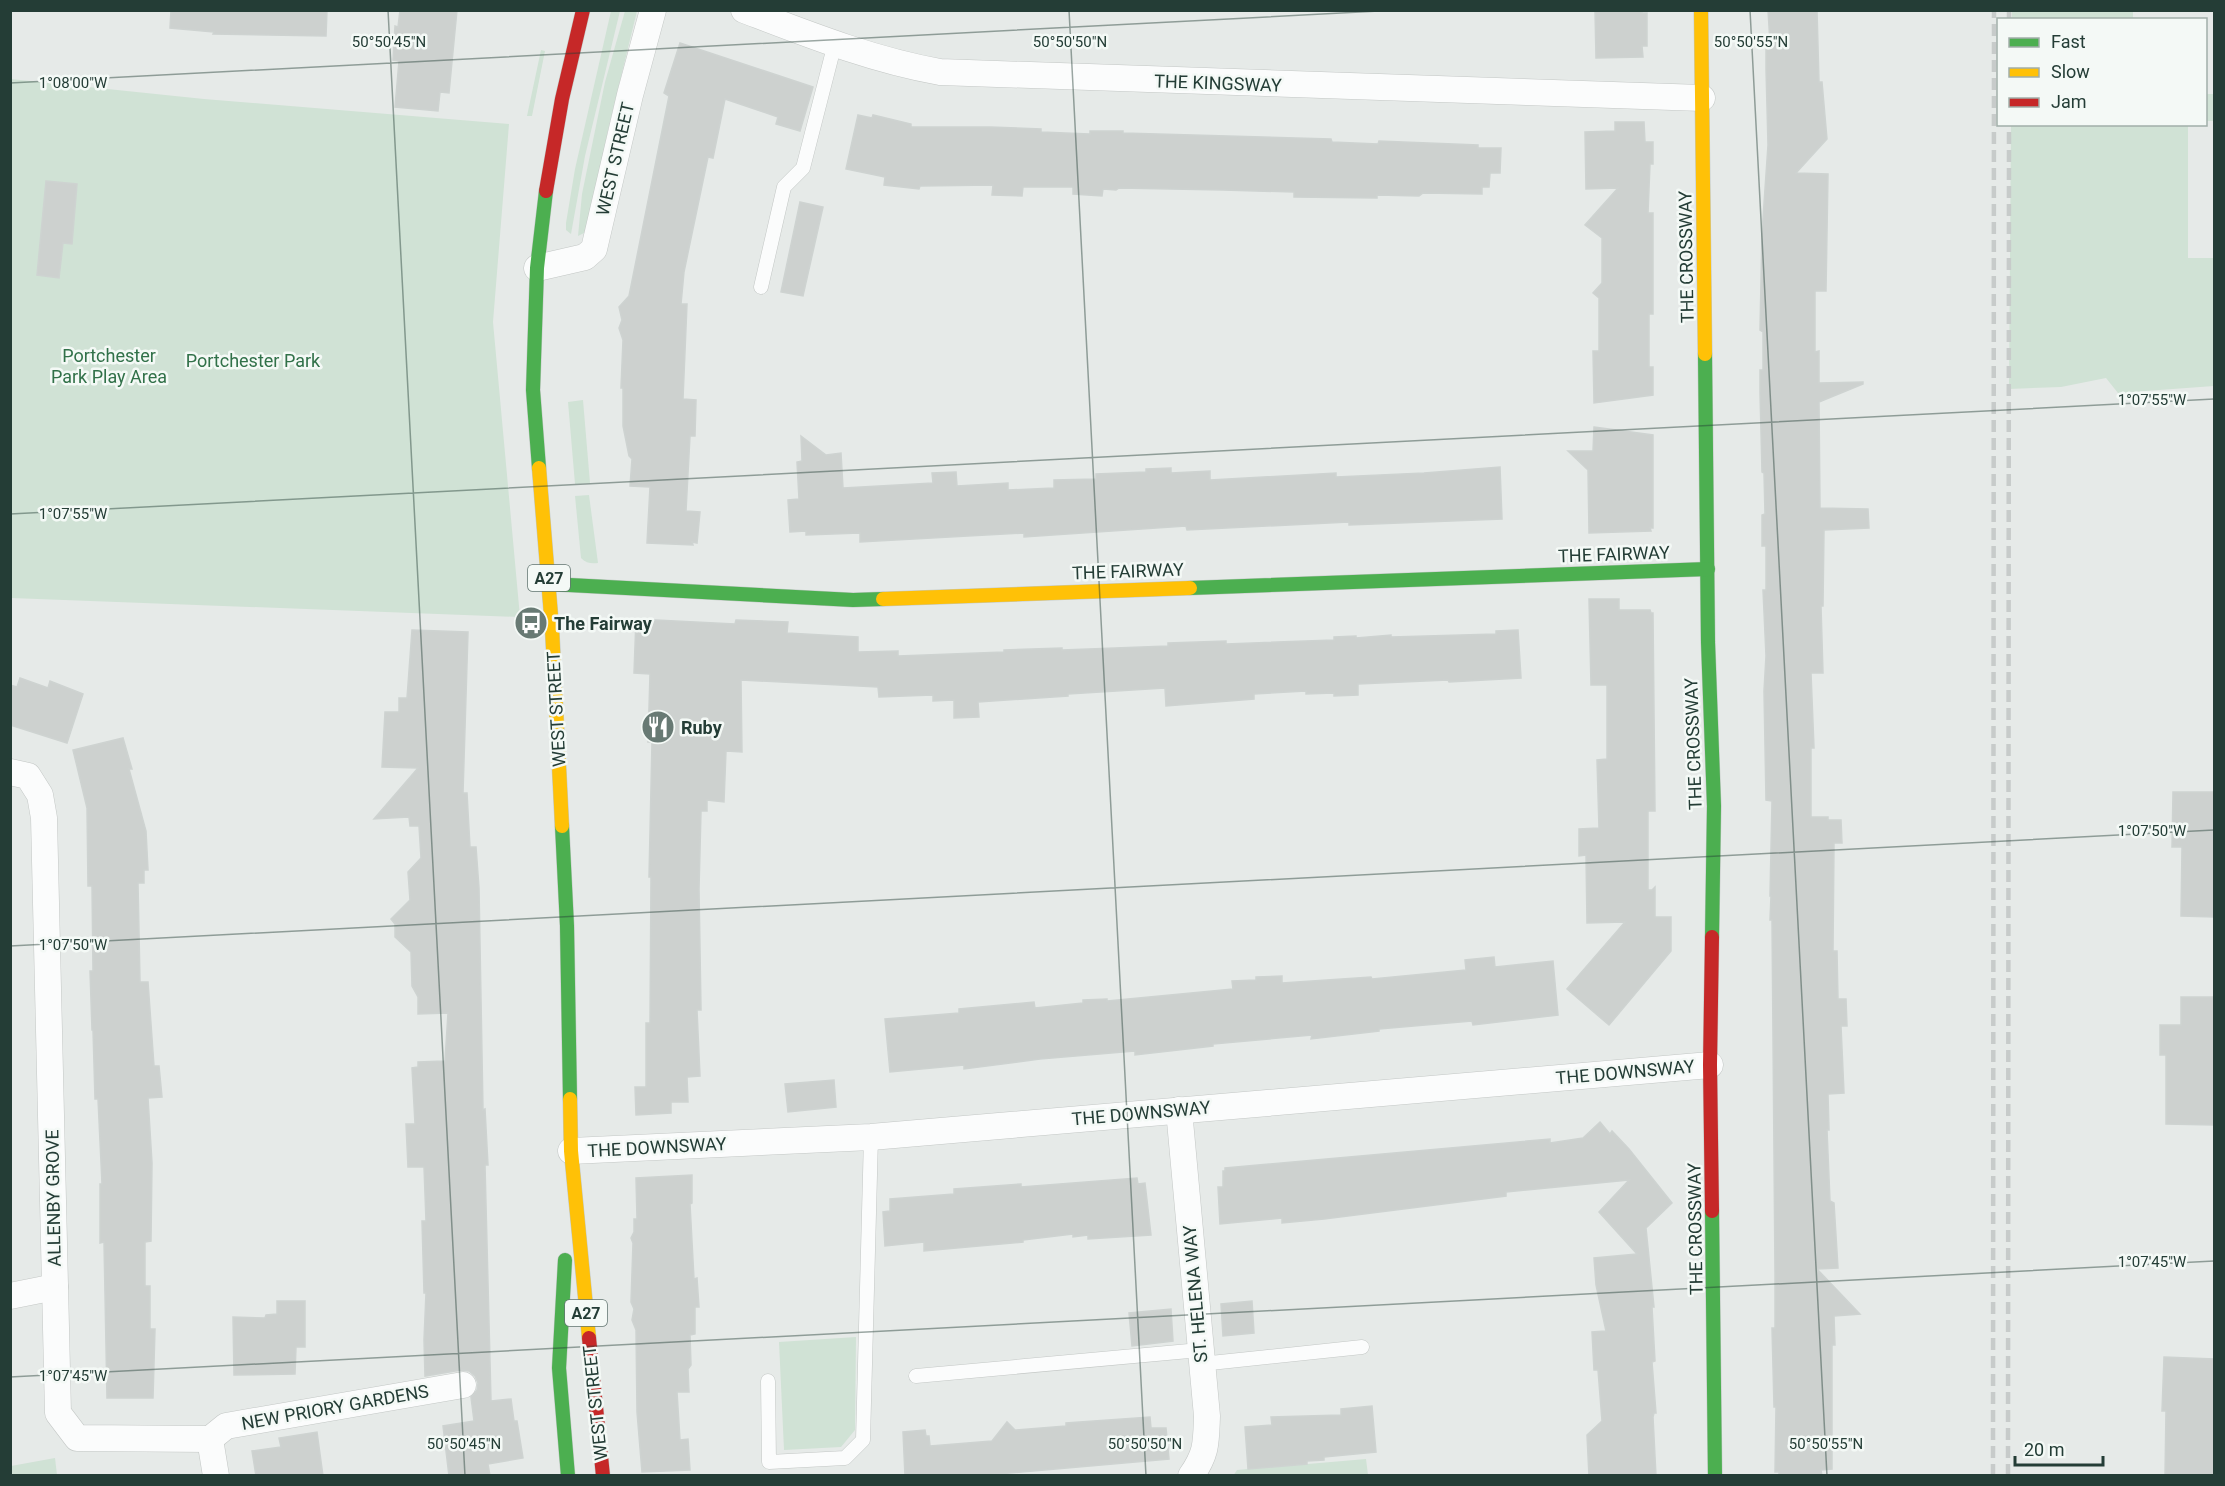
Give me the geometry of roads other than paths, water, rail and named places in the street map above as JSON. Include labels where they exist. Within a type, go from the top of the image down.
[{"type":"street","name":"WEST STREET","points":[[568,1476],[559,1368],[571,1151],[567,926],[550,584],[533,390],[537,268],[548,173],[583,10]]},
{"type":"street","name":"WEST STREET","points":[[537,268],[585,257],[594,249],[630,95],[653,10]]},
{"type":"street","name":"THE KINGSWAY","points":[[744,10],[909,67],[969,75],[1702,98]]},
{"type":"street","name":"THE CROSSWAY","points":[[1701,10],[1708,642],[1714,806],[1710,1065],[1715,1476]]},
{"type":"street","name":"THE FAIRWAY","points":[[550,584],[853,600],[1708,569]]},
{"type":"street","name":"ALLENBY GROVE","points":[[10,772],[28,776],[40,795],[44,818],[58,1413],[77,1438],[210,1439]]},
{"type":"street","name":"THE DOWNSWAY","points":[[571,1151],[871,1137],[1710,1065]]},
{"type":"street","name":"ST. HELENA WAY","points":[[1179,1110],[1207,1416],[1206,1442],[1202,1460],[1191,1476]]},
{"type":"street","name":"WEST STREET","points":[[571,1151],[603,1476]]},
{"type":"street","points":[[10,1296],[55,1287]]},
{"type":"street","name":"NEW PRIORY GARDENS","points":[[210,1439],[226,1426],[464,1385]]},
{"type":"street","points":[[210,1439],[216,1476]]},
{"type":"lane","points":[[761,287],[784,186],[803,168],[836,43]]},
{"type":"lane","points":[[768,1381],[769,1462],[845,1458],[863,1440],[871,1137]]},
{"type":"lane","points":[[916,1377],[1362,1347]]},
{"type":"railway","points":[[1993,1476],[1994,10]]},
{"type":"railway","points":[[2009,10],[2009,18]]},
{"type":"railway","points":[[2008,1476],[2009,126]]},
{"type":"place","name":"The Fairway","points":[[531,623]]},
{"type":"place","name":"Ruby","points":[[658,727]]},
{"type":"park label","name":"Portchester Park","points":[[253,360]]},
{"type":"park label","name":"Portchester Park Play Area","points":[[109,365]]}]
